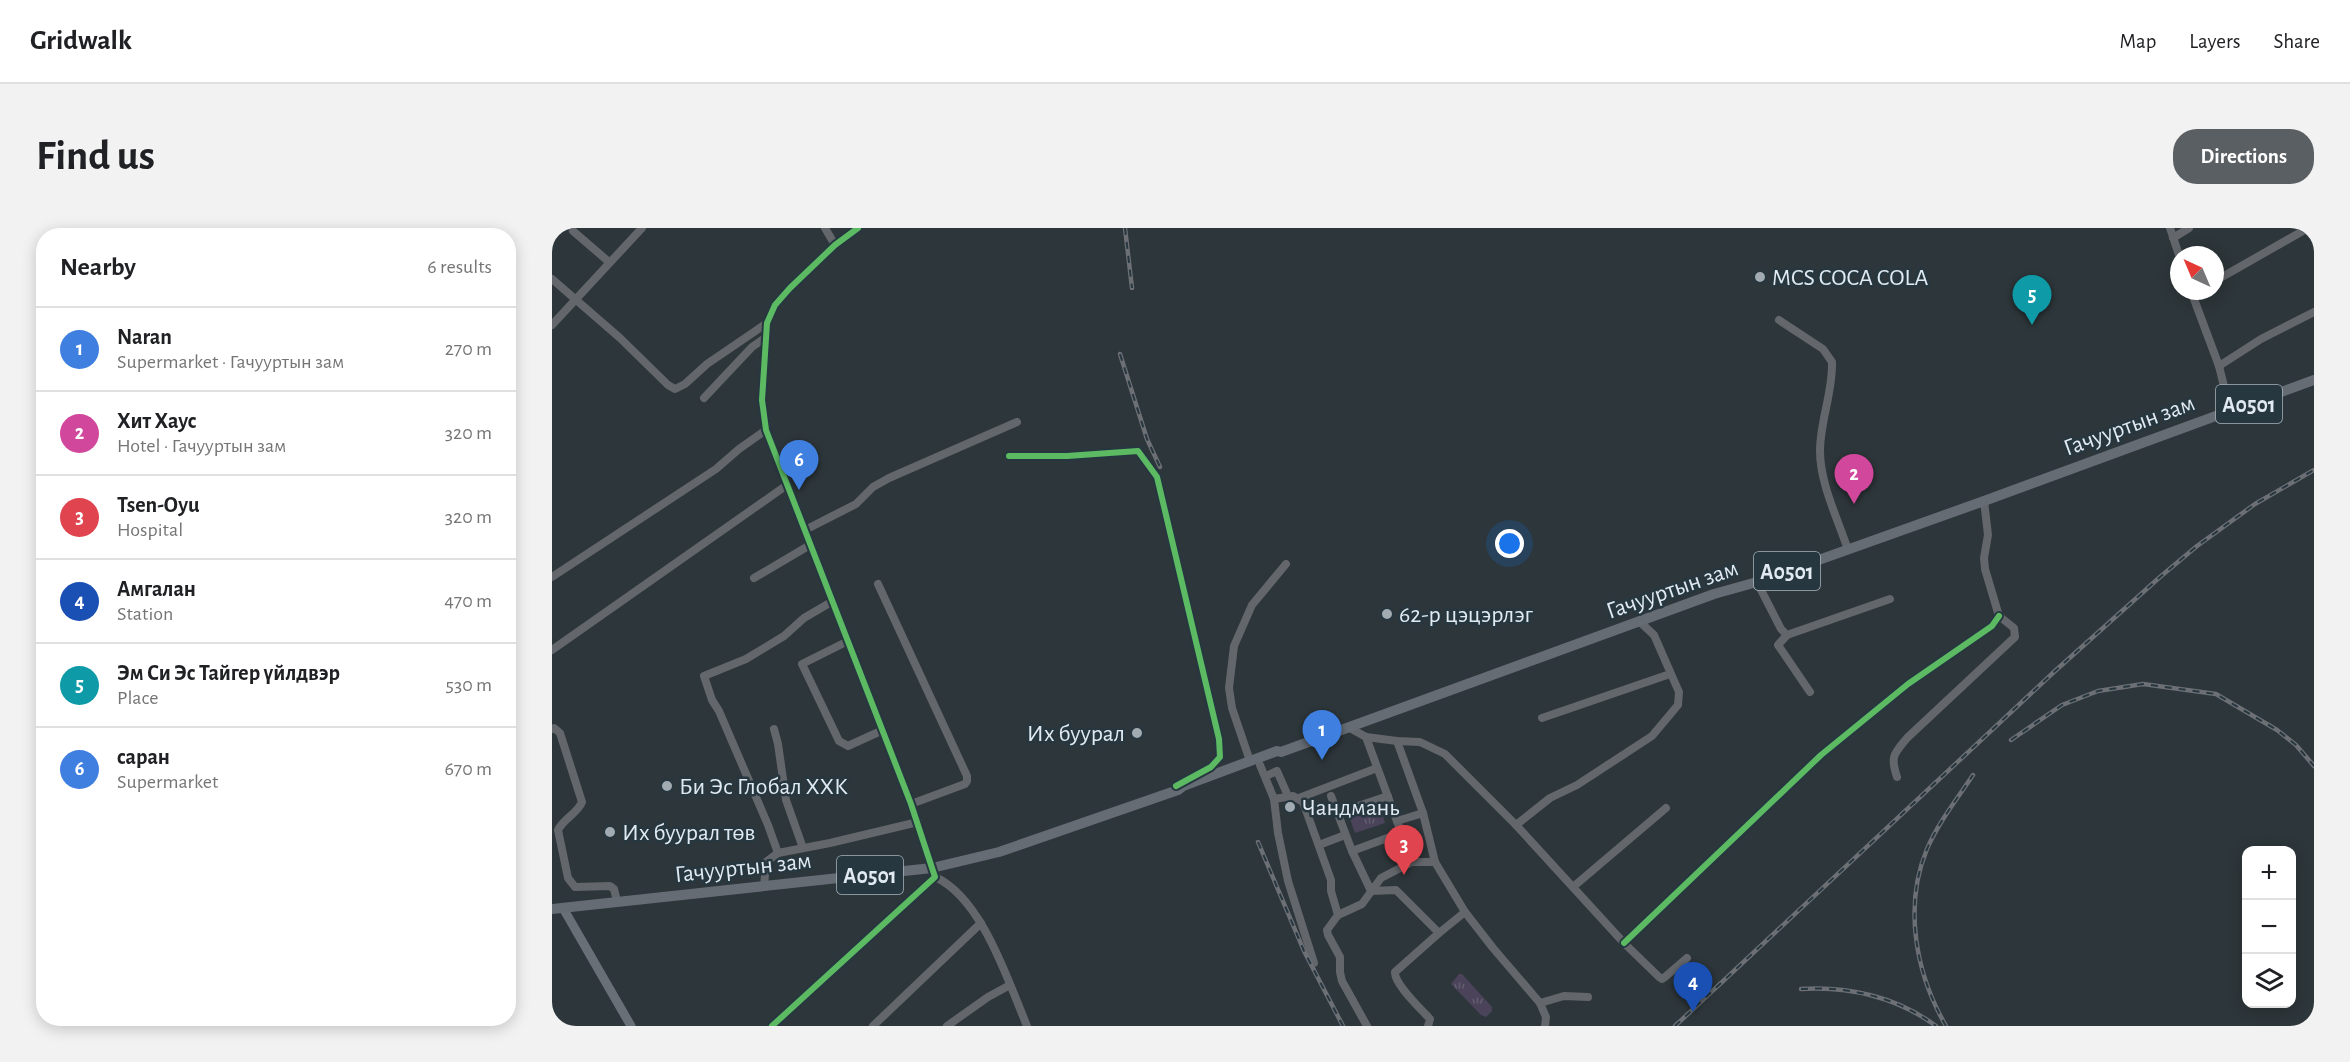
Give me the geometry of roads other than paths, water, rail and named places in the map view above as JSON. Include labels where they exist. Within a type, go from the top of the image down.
[{"type":"highway","name":"Гачууртын зам","points":[[558,909],[934,872],[999,852],[1177,788],[1255,763],[1276,751],[1281,752],[1714,594],[1758,582],[1848,550],[2314,380]]},
{"type":"main road","points":[[558,909],[631,1026]]},
{"type":"street","points":[[552,325],[642,228]]},
{"type":"street","points":[[825,228],[835,245]]},
{"type":"street","points":[[858,228],[835,245],[789,288],[775,305],[767,323],[765,338],[762,400],[766,430],[918,822],[934,872],[968,902],[981,923],[1027,1026]]},
{"type":"street","points":[[2169,228],[2176,246]]},
{"type":"street","points":[[2173,238],[2189,228]]},
{"type":"street","points":[[2224,276],[2308,228]]},
{"type":"street","points":[[573,231],[609,262]]},
{"type":"street","points":[[552,279],[675,389],[767,323]]},
{"type":"street","points":[[2197,300],[2219,366],[2230,411]]},
{"type":"street","points":[[2219,366],[2261,339],[2314,312]]},
{"type":"street","points":[[1779,320],[1823,349],[1832,362],[1820,450],[1822,467],[1848,550]]},
{"type":"street","points":[[705,398],[752,348],[765,338]]},
{"type":"street","points":[[805,530],[856,504],[873,487],[889,478],[1017,422]]},
{"type":"street","points":[[552,578],[716,470],[739,449],[766,430]]},
{"type":"street","points":[[1009,456],[1067,456],[1138,451],[1157,477],[1220,748],[1220,757],[1211,767],[1177,788]]},
{"type":"street","points":[[552,650],[787,485]]},
{"type":"street","points":[[1897,777],[1892,763],[1894,754],[2015,637],[2014,628],[1999,616],[1985,569],[1984,558],[1988,535],[1984,501]]},
{"type":"street","points":[[754,578],[810,545]]},
{"type":"street","points":[[1286,564],[1252,605],[1234,646],[1229,688],[1232,708],[1255,763],[1266,776],[1274,799],[1288,881],[1314,963]]},
{"type":"street","points":[[1758,582],[1781,629],[1787,635]]},
{"type":"street","points":[[878,584],[968,781],[911,804]]},
{"type":"street","points":[[1810,692],[1778,645],[1787,635],[1890,598]]},
{"type":"street","points":[[778,853],[719,711],[712,700],[704,676],[746,659],[784,636],[804,618],[833,601]]},
{"type":"street","points":[[1624,943],[1821,755],[1908,684],[1992,626],[1999,616]]},
{"type":"street","points":[[1516,825],[1550,798],[1577,785],[1652,736],[1678,705],[1679,692],[1654,635],[1640,622]]},
{"type":"street","points":[[848,641],[802,664],[843,745],[848,746],[883,730]]},
{"type":"street","points":[[1542,718],[1670,674]]},
{"type":"street","points":[[1348,727],[1366,737],[1420,742],[1445,754],[1516,825],[1624,943],[1662,979],[1687,958]]},
{"type":"street","points":[[552,729],[560,733],[582,802],[558,830],[568,878],[575,887],[610,886],[614,889],[617,902]]},
{"type":"street","points":[[774,729],[786,800],[803,848]]},
{"type":"street","points":[[1366,737],[1412,862]]},
{"type":"street","points":[[1396,741],[1423,813],[1435,862],[1465,912],[1540,1003],[1546,1017],[1545,1026]]},
{"type":"street","points":[[1274,799],[1288,796],[1299,798],[1377,768]]},
{"type":"street","points":[[1266,776],[1277,771],[1288,796]]},
{"type":"street","points":[[1331,796],[1345,835],[1371,891]]},
{"type":"street","points":[[1338,813],[1388,796]]},
{"type":"street","points":[[1299,798],[1331,880],[1331,891],[1338,915]]},
{"type":"street","points":[[1573,887],[1666,808]]},
{"type":"street","points":[[1397,821],[1423,813]]},
{"type":"street","points":[[764,887],[766,862],[778,853],[918,822]]},
{"type":"street","points":[[1352,851],[1401,833]]},
{"type":"street","points":[[1319,845],[1345,835]]},
{"type":"street","points":[[1367,1026],[1342,981],[1340,957],[1328,935],[1328,930],[1338,915],[1362,904],[1381,878],[1412,862],[1429,864],[1435,862]]},
{"type":"street","points":[[772,1026],[934,872]]},
{"type":"street","points":[[1371,891],[1396,890],[1439,933]]},
{"type":"street","points":[[1428,1026],[1430,1019],[1399,984],[1395,972],[1465,912]]},
{"type":"street","points":[[873,1026],[981,923]]},
{"type":"street","points":[[947,1026],[988,997],[1010,985]]},
{"type":"street","points":[[1540,1003],[1564,996],[1588,997]]},
{"type":"railway","points":[[1125,228],[1132,288]]},
{"type":"railway","points":[[1120,354],[1147,439],[1160,467]]},
{"type":"railway","points":[[1675,1026],[2055,671],[2160,577],[2197,546],[2255,504],[2314,470]]},
{"type":"railway","points":[[2011,740],[2062,705],[2098,691],[2143,684],[2216,694],[2277,730],[2296,745],[2314,766]]},
{"type":"railway","points":[[1946,1026],[1927,985],[1920,962],[1916,940],[1916,894],[1920,871],[1931,839],[1973,775]]},
{"type":"railway","points":[[1258,842],[1304,951],[1343,1026]]},
{"type":"railway","points":[[1801,989],[1837,989],[1872,996],[1905,1008],[1936,1026]]},
{"type":"place","name":"MCS COCA COLA","points":[[1760,277]]},
{"type":"place","name":"Эм Си Эс Тайгер үйлдвэр","points":[[2032,325]]},
{"type":"place","name":"саран","points":[[799,490]]},
{"type":"place","name":"Хит Хаус","points":[[1854,504]]},
{"type":"place","name":"62-р цэцэрлэг","points":[[1387,614]]},
{"type":"place","name":"Их буурал","points":[[1137,733]]},
{"type":"place","name":"Naran","points":[[1322,760]]},
{"type":"place","name":"Би Эс Глобал ХХК","points":[[667,786]]},
{"type":"place","name":"Чандмань","points":[[1290,807]]},
{"type":"place","name":"Их буурал төв","points":[[610,832]]},
{"type":"place","name":"Tsen-Oyu","points":[[1404,875]]},
{"type":"place","name":"Амгалан","points":[[1693,1012]]}]
